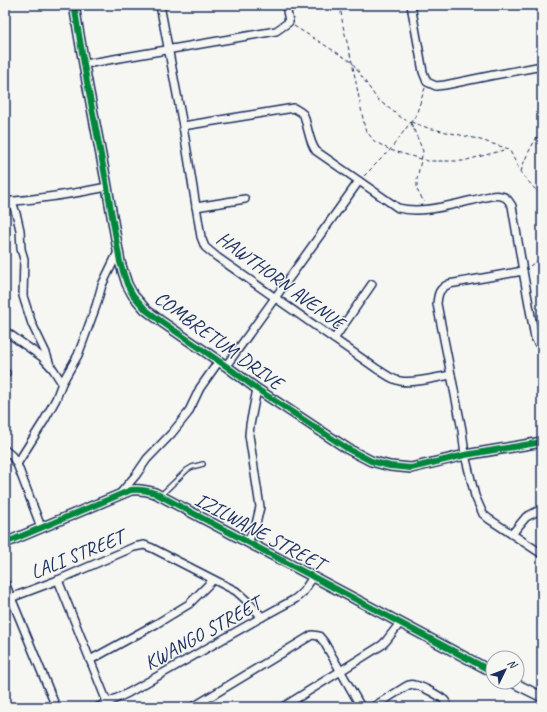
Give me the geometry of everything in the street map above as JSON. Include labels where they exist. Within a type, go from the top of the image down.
[{"type":"street","name":"COMBRETUM DRIVE","points":[[74,5],[120,262],[127,284],[133,295],[146,310],[257,389],[348,449],[371,461],[390,466],[411,468],[465,455],[542,442]]},
{"type":"street","name":"HAWTHORN AVENUE","points":[[160,5],[183,126],[201,237],[205,247],[275,298],[395,380],[424,380],[451,374]]},
{"type":"street","points":[[85,64],[276,31],[288,22],[286,5]]},
{"type":"street","points":[[411,5],[423,72],[427,82],[432,85],[445,85],[542,66]]},
{"type":"street","points":[[183,126],[294,108],[303,114],[312,146],[316,152],[398,208],[407,210],[438,207],[500,195],[509,200],[512,206],[535,338],[541,345]]},
{"type":"street","points":[[118,495],[136,475],[147,459],[172,433],[188,413],[200,388],[222,364],[275,298],[359,181]]},
{"type":"street","points":[[50,365],[32,324],[23,296],[24,260],[21,249],[20,230],[17,217],[8,202],[33,200],[107,187]]},
{"type":"street","points":[[196,207],[245,199]]},
{"type":"street","points":[[17,464],[56,400],[62,383],[78,355],[102,285],[118,252]]},
{"type":"street","points":[[523,271],[449,284],[441,289],[438,297],[438,304],[462,430],[465,455],[474,496],[482,514],[542,554]]},
{"type":"street","points":[[334,338],[372,284]]},
{"type":"street","points":[[5,332],[42,357],[50,365],[62,383]]},
{"type":"street","points":[[248,542],[256,524],[260,507],[249,435],[257,389]]},
{"type":"street","points":[[5,450],[12,456],[17,464],[41,527]]},
{"type":"street","name":"IZILWANE STREET","points":[[5,543],[131,490],[146,490],[248,542],[485,668]]},
{"type":"street","points":[[512,534],[526,517],[542,509]]},
{"type":"street","name":"LALI STREET","points":[[8,599],[144,544],[242,595],[262,617]]},
{"type":"street","name":"KWANGO STREET","points":[[98,707],[108,705],[296,599],[303,592],[313,577]]},
{"type":"street","points":[[58,580],[108,705]]},
{"type":"street","points":[[90,660],[189,604],[213,580]]},
{"type":"street","points":[[5,583],[8,599],[56,707]]},
{"type":"street","points":[[283,707],[382,645],[400,623]]},
{"type":"street","points":[[193,707],[312,635],[319,636],[324,642],[361,707]]},
{"type":"street","points":[[373,707],[405,687],[414,684],[443,699],[446,702],[447,707]]},
{"type":"street","points":[[525,688],[542,697]]},
{"type":"lane","points":[[160,496],[192,467],[203,464]]},
{"type":"path","points":[[340,5],[343,26],[352,62],[365,129],[374,141],[390,150],[428,161],[463,160],[509,149]]},
{"type":"path","points":[[288,22],[352,62],[377,99],[403,119],[428,128],[474,138],[509,149],[521,173],[542,197]]},
{"type":"path","points":[[359,181],[390,150],[416,115],[427,82]]},
{"type":"path","points":[[411,122],[422,151],[417,179],[417,190],[423,200],[438,207]]},
{"type":"path","points":[[521,173],[529,150],[542,127]]},
{"type":"path","points":[[523,271],[542,257]]},
{"type":"cycle path","points":[[74,5],[120,262],[127,284],[133,295],[146,310],[257,389],[348,449],[371,461],[390,466],[411,468],[465,455],[542,442]]},
{"type":"cycle path","points":[[5,543],[131,490],[149,491],[485,668]]}]
